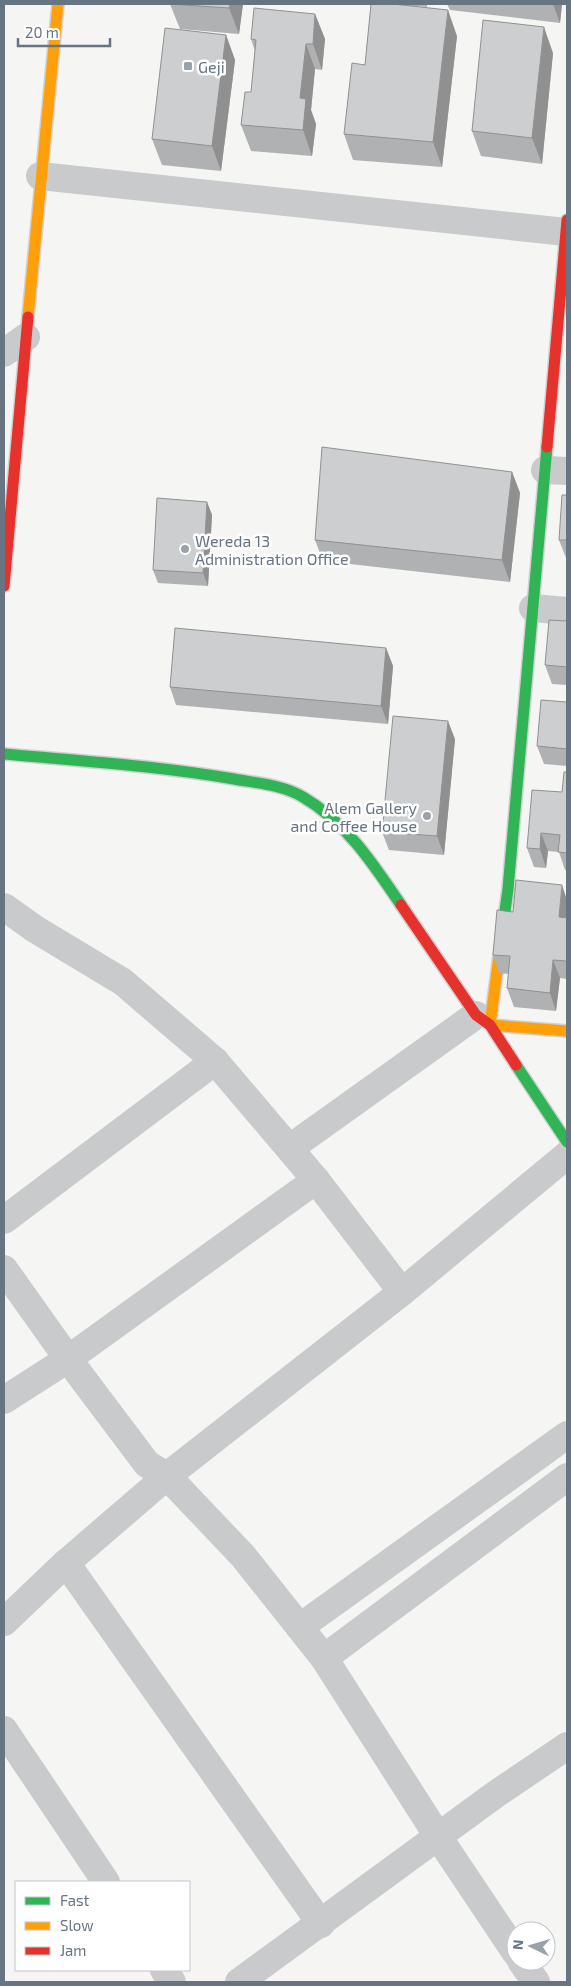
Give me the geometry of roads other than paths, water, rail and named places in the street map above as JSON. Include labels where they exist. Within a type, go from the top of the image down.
[{"type":"street","points":[[4,586],[40,176],[58,4]]},
{"type":"street","points":[[40,176],[567,226],[556,470],[533,608],[518,890],[483,1020]]},
{"type":"street","points":[[4,353],[26,336]]},
{"type":"street","points":[[533,608],[567,610]]},
{"type":"street","points":[[4,754],[187,772],[275,786],[302,796],[332,816],[368,856],[567,1142]]},
{"type":"street","points":[[4,907],[35,929],[123,982],[215,1061],[316,1180],[402,1292]]},
{"type":"street","points":[[290,1148],[483,1020],[567,1031]]},
{"type":"street","points":[[4,1220],[215,1061]]},
{"type":"street","points":[[4,1622],[66,1563],[167,1476],[402,1292],[567,1156]]},
{"type":"street","points":[[4,1400],[68,1359],[316,1180]]},
{"type":"street","points":[[4,1269],[68,1359],[147,1464],[167,1476],[243,1556],[324,1658],[439,1838],[506,1938]]},
{"type":"street","points":[[300,1627],[567,1435]]},
{"type":"street","points":[[324,1658],[567,1477]]},
{"type":"street","points":[[66,1563],[321,1924]]},
{"type":"street","points":[[4,1730],[105,1881]]},
{"type":"street","points":[[240,1982],[439,1838],[496,1794],[567,1746]]},
{"type":"street","points":[[165,1971],[172,1982]]},
{"type":"street","points":[[529,1971],[536,1982]]},
{"type":"place","name":"Geji","points":[[188,66]]},
{"type":"place","name":"Wereda 13 Administration Office","points":[[185,549]]},
{"type":"place","name":"Alem Gallery and Coffee House","points":[[427,816]]}]
